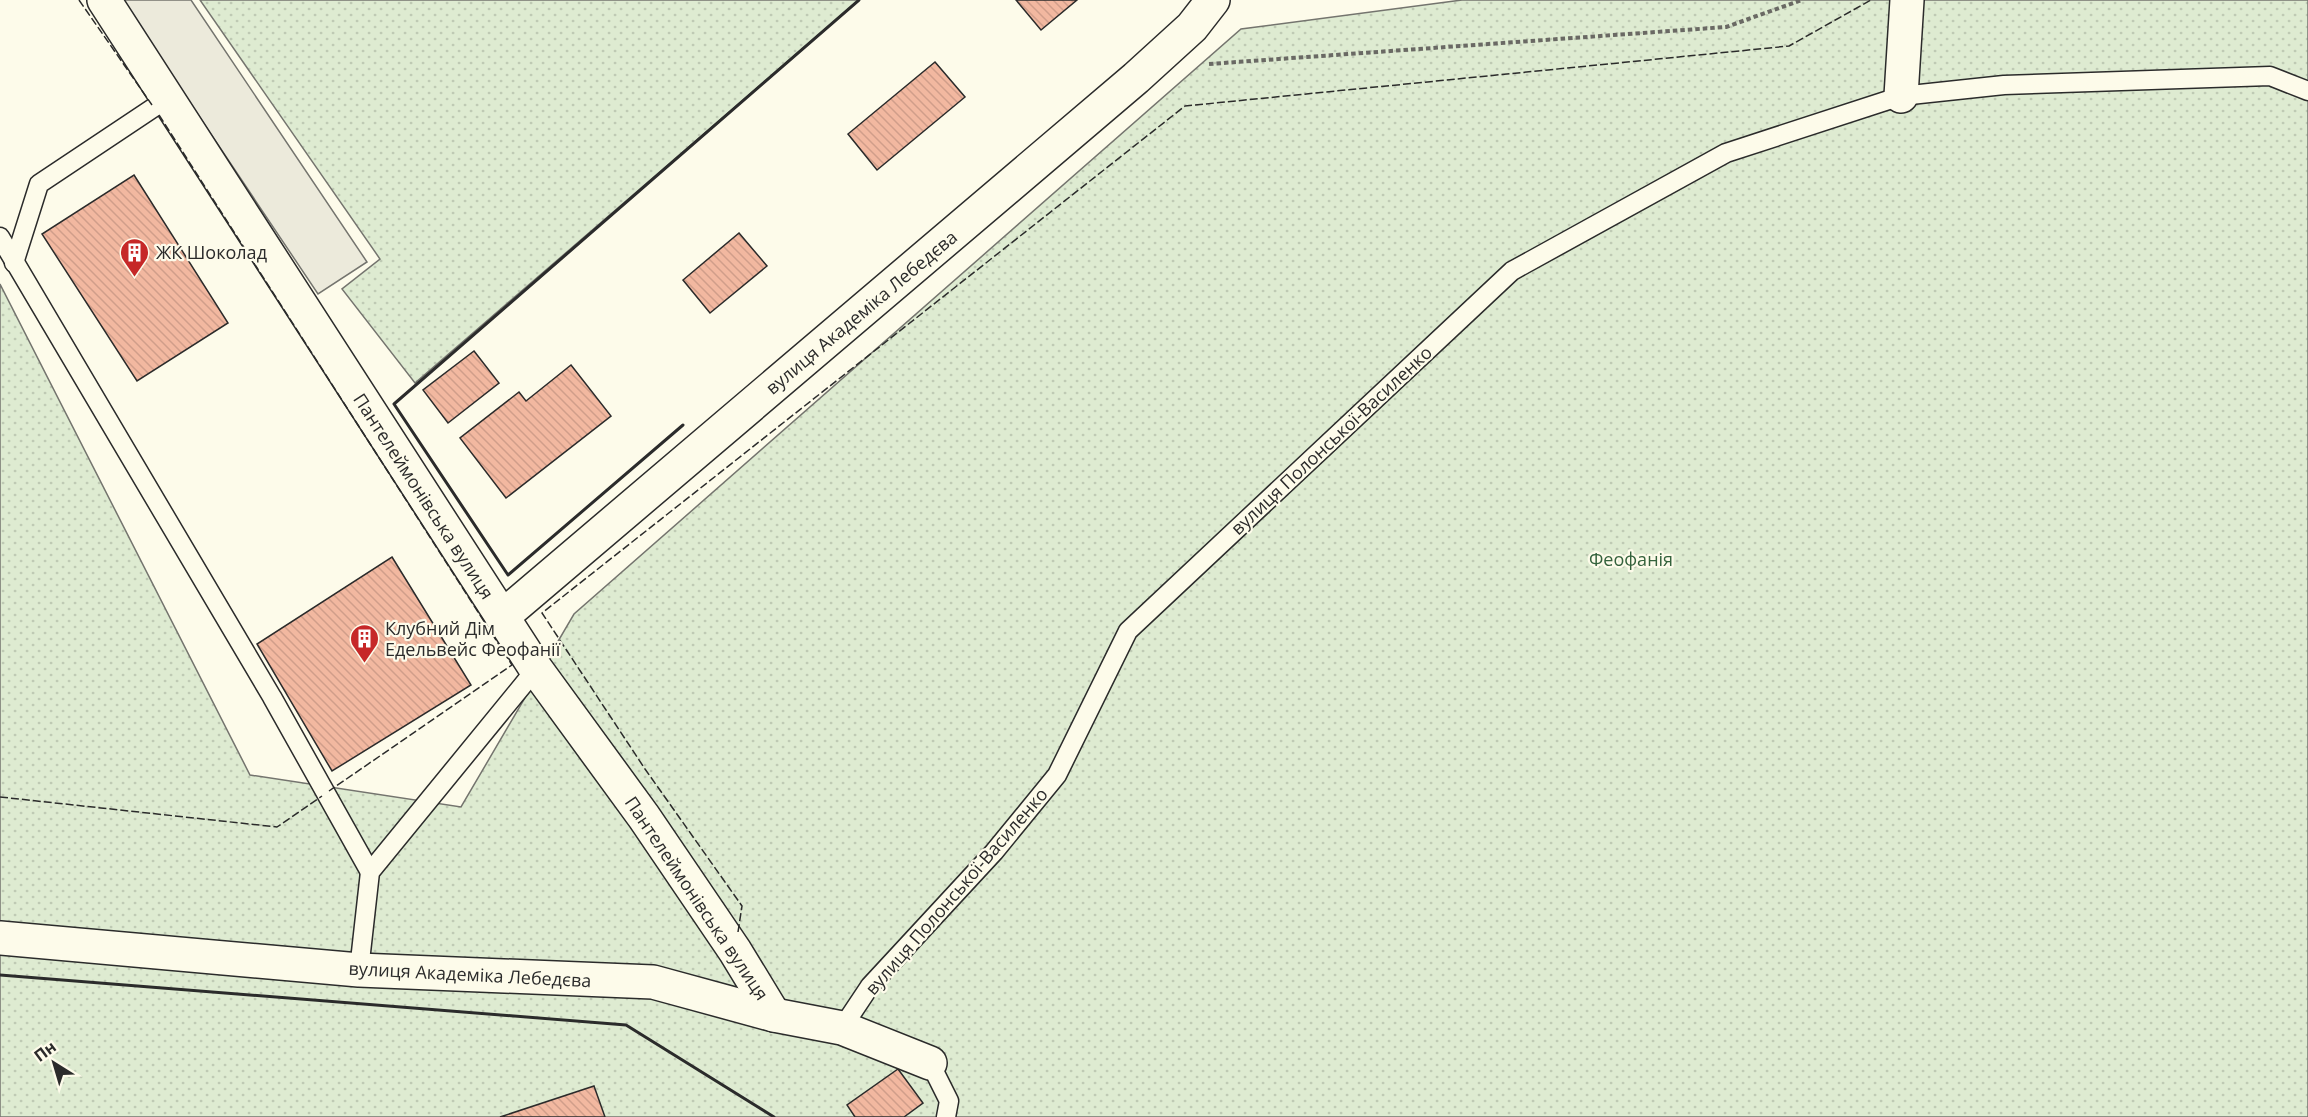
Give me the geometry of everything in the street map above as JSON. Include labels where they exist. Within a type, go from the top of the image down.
[{"type":"street","name":"Пантелеймонівська вулиця","points":[[104,0],[536,669],[644,817],[735,951],[774,1015]]},
{"type":"street","name":"вулиця Академіка Лебедєва","points":[[502,617],[1136,78],[1192,27],[1213,0]]},
{"type":"street","points":[[1901,96],[1907,0]]},
{"type":"street","name":"вулиця Академіка Лебедєва","points":[[0,938],[359,969],[653,982],[774,1015],[842,1029],[930,1063]]},
{"type":"lane","name":"вулиця Полонської-Василенко","points":[[842,1029],[870,986],[994,852],[1057,775],[1128,631],[1512,271],[1726,153],[1901,96],[2004,85],[2270,76],[2308,91]]},
{"type":"lane","points":[[14,263],[39,184],[168,98]]},
{"type":"lane","points":[[0,237],[272,697],[370,872]]},
{"type":"lane","points":[[359,969],[370,872],[536,669]]},
{"type":"lane","points":[[930,1063],[949,1101],[946,1117]]},
{"type":"path","points":[[1205,65],[1726,27],[1802,0]]},
{"type":"green space","points":[[200,0],[859,0],[415,383],[342,289],[380,259]]},
{"type":"green space","name":"Феофанія","points":[[1462,0],[2308,0],[2308,1117],[0,1117],[0,284],[250,775],[461,807],[574,614],[1241,29]]},
{"type":"shaded area","points":[[121,0],[191,0],[367,262],[318,294]]},
{"type":"building","points":[[1016,0],[1077,0],[1041,30]]},
{"type":"building","points":[[935,62],[965,97],[877,170],[848,134]]},
{"type":"building","name":"ЖК Шоколад","points":[[134,175],[228,323],[137,381],[42,234]]},
{"type":"building","points":[[739,233],[767,266],[710,313],[683,280]]},
{"type":"building","points":[[474,351],[499,383],[448,423],[423,390]]},
{"type":"building","points":[[571,365],[611,416],[506,498],[460,438],[519,392],[526,401]]},
{"type":"building","name":"Клубний Дім Едельвейс Феофанії","points":[[392,557],[471,685],[332,771],[257,644]]},
{"type":"building","points":[[898,1069],[923,1103],[904,1117],[855,1117],[847,1105]]},
{"type":"building","points":[[594,1086],[605,1117],[500,1117]]},
{"type":"fence","points":[[79,0],[152,105]]},
{"type":"fence","points":[[738,932],[742,906],[645,769],[542,613],[1185,106],[1789,46],[1871,0]]},
{"type":"fence","points":[[159,115],[512,665],[329,791]]},
{"type":"fence","points":[[0,797],[277,827],[322,796]]},
{"type":"wall","points":[[683,425],[508,575],[394,404],[859,0]]},
{"type":"wall","points":[[0,975],[626,1025],[774,1117]]},
{"type":"place","name":"ЖК Шоколад","points":[[135,278]]},
{"type":"place","name":"Клубний Дім Едельвейс Феофанії","points":[[364,664]]}]
